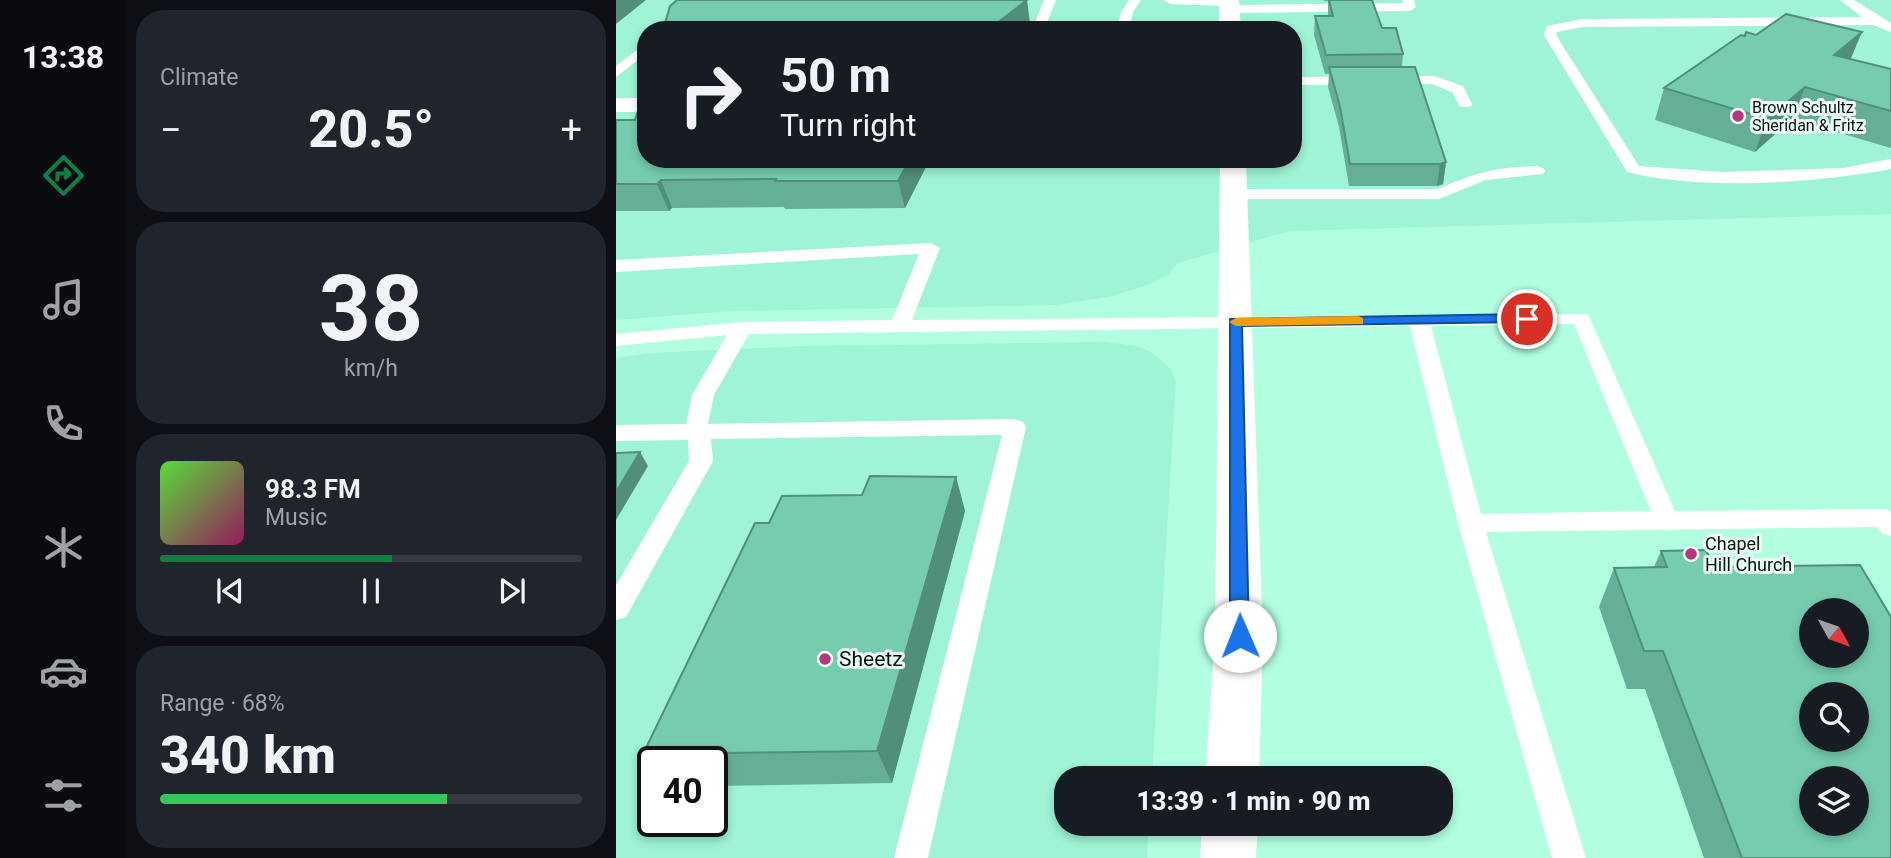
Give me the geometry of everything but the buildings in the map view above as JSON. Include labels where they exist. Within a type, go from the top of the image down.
[{"type":"street","points":[[616,105],[637,105]]},
{"type":"street","points":[[1233,168],[1240,636],[1233,766]]},
{"type":"street","points":[[1228,858],[1229,836]]},
{"type":"lane","points":[[1042,21],[1050,0]]},
{"type":"lane","points":[[1124,21],[1126,12],[1135,0]]},
{"type":"lane","points":[[1170,0],[1229,10],[1410,7],[1408,0]]},
{"type":"lane","points":[[1847,1],[1875,21],[1891,28]]},
{"type":"lane","points":[[1875,21],[1583,23],[1550,29],[1550,34],[1633,169],[1723,177],[1843,173],[1891,164]]},
{"type":"lane","points":[[616,73],[637,55]]},
{"type":"lane","points":[[1302,80],[1434,80],[1458,89],[1465,104]]},
{"type":"lane","points":[[1234,194],[1439,194],[1468,181],[1499,173],[1536,171]]},
{"type":"lane","points":[[616,266],[931,248],[900,325]]},
{"type":"lane","points":[[616,340],[742,328],[1581,318],[1667,520]]},
{"type":"lane","points":[[1419,320],[1471,523],[1569,858]]},
{"type":"lane","points":[[616,609],[701,461],[702,452],[697,432],[699,405],[742,328]]},
{"type":"lane","points":[[616,433],[1015,427],[911,858]]},
{"type":"lane","points":[[1471,523],[1885,518],[1891,527]]},
{"type":"shaded area","points":[[616,0],[1891,0],[1891,214],[1289,231],[1178,263],[1168,275],[1147,285],[1109,297],[1055,305],[733,311],[616,320]]},
{"type":"shaded area","points":[[1106,342],[1137,346],[1151,352],[1171,369],[1176,382],[1153,766],[1054,766],[1054,836],[1148,836],[1147,858],[616,858],[616,358],[650,353],[804,346]]},
{"type":"slow traffic","points":[[1236,322],[1358,321]]},
{"type":"place","name":"Brown Schultz Sheridan & Fritz","points":[[1738,116]]},
{"type":"place","name":"Chapel Hill Church","points":[[1691,554]]},
{"type":"place","name":"Sheetz","points":[[825,659]]},
{"type":"route","points":[[1240,636],[1235,322],[1527,319]]}]
